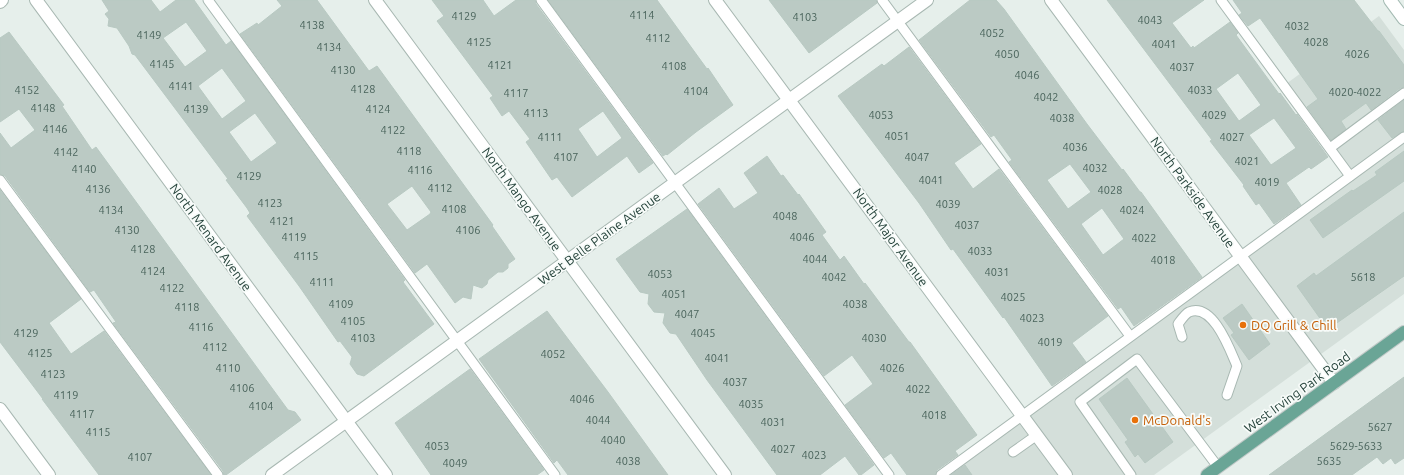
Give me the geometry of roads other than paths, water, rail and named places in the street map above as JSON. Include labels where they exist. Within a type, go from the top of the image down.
[{"type":"main road","name":"West Irving Park Road","points":[[1207,475],[1404,332]]},
{"type":"street","name":"North Menard Avenue","points":[[36,0],[386,475]]},
{"type":"street","name":"North Mango Avenue","points":[[375,0],[725,475]]},
{"type":"street","name":"North Major Avenue","points":[[715,0],[1066,475]]},
{"type":"street","name":"West Belle Plaine Avenue","points":[[272,475],[927,0]]},
{"type":"street","name":"North Parkside Avenue","points":[[1052,0],[1334,383]]},
{"type":"street","points":[[1390,0],[1404,18]]},
{"type":"street","points":[[0,409],[49,475]]},
{"type":"lane","points":[[208,0],[555,475]]},
{"type":"lane","points":[[541,0],[889,475]]},
{"type":"lane","points":[[882,0],[1130,336]]},
{"type":"lane","points":[[1221,0],[1350,176]]},
{"type":"lane","points":[[1330,148],[1404,93]]},
{"type":"lane","points":[[941,475],[1404,137]]},
{"type":"lane","points":[[0,180],[218,475]]},
{"type":"lane","points":[[1182,337],[1178,324],[1189,313],[1198,311],[1212,317],[1237,366],[1227,395]]},
{"type":"lane","points":[[1131,475],[1080,402],[1137,359],[1218,467]]},
{"type":"lane","points":[[1013,452],[1037,435]]},
{"type":"place","name":"DQ Grill & Chill","points":[[1243,325]]},
{"type":"place","name":"McDonald's","points":[[1135,420]]}]
